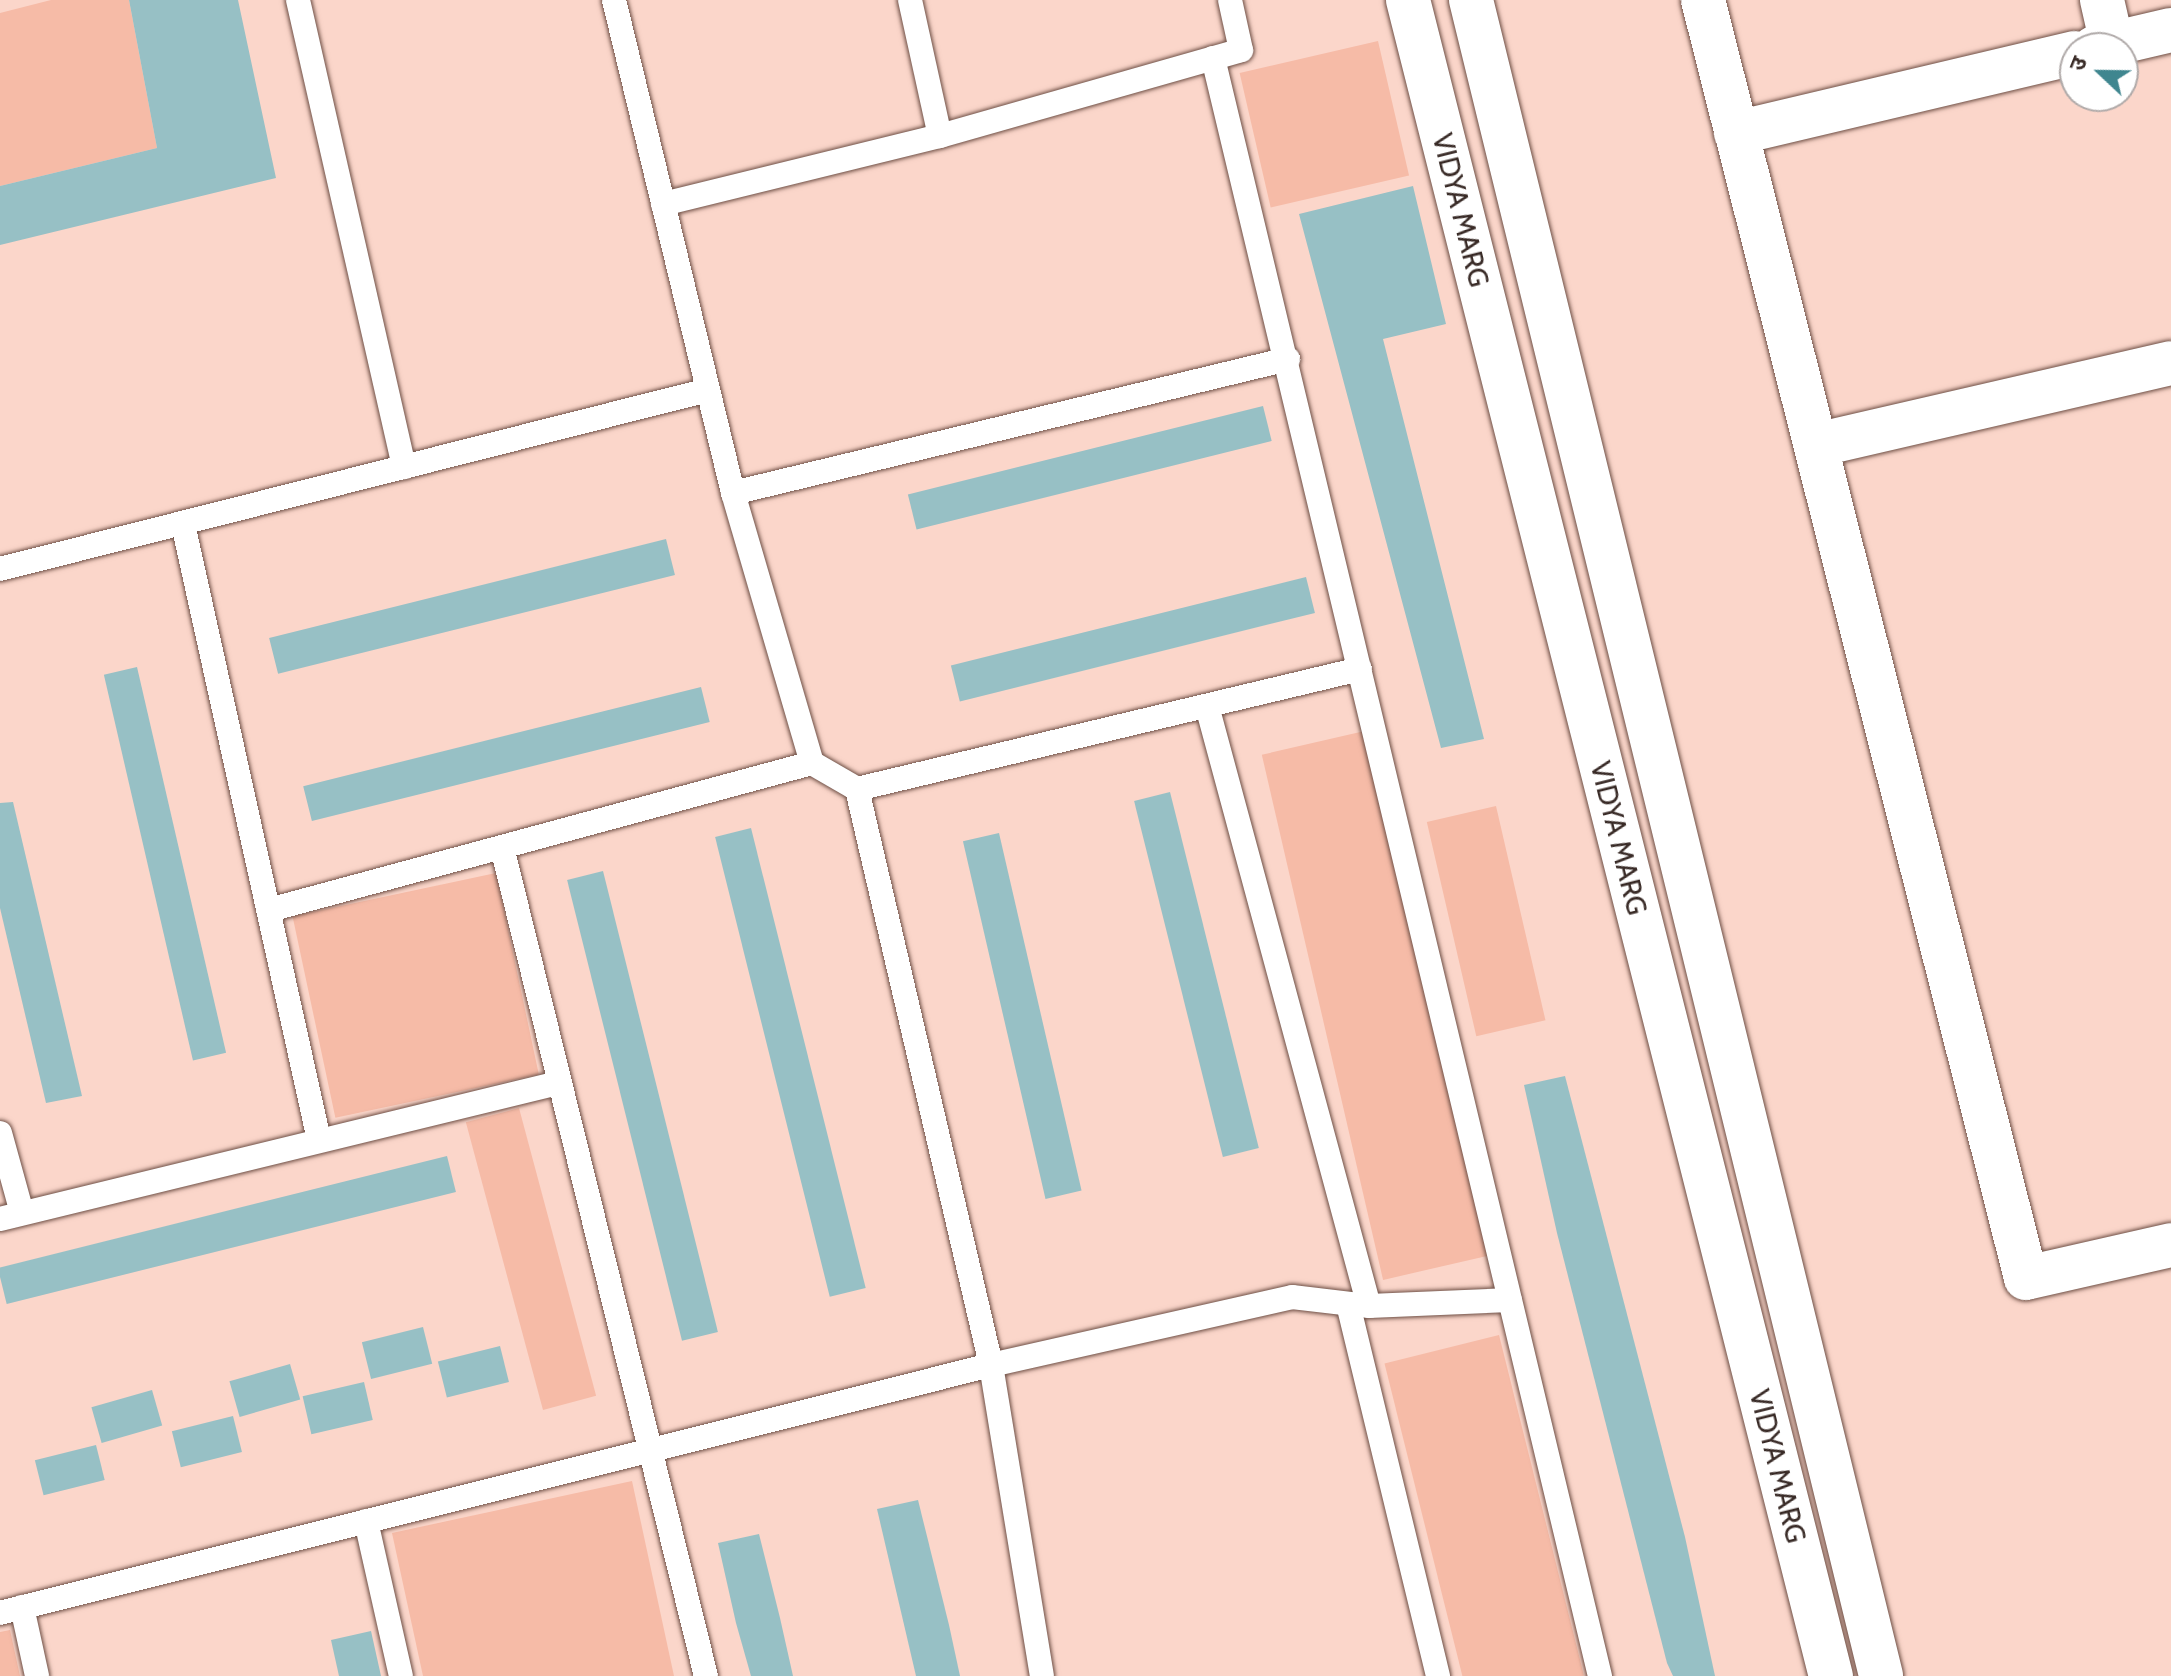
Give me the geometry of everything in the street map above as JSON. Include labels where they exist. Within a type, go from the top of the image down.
[{"type":"main road","name":"VIDYA MARG","points":[[1408,0],[1831,1676]]},
{"type":"main road","name":"VIDYA MARG","points":[[1471,0],[1881,1676]]},
{"type":"main road","points":[[1703,0],[2026,1278],[2171,1245]]},
{"type":"main road","points":[[2097,32],[2102,0]]},
{"type":"main road","points":[[2139,37],[2171,30]]},
{"type":"main road","points":[[1736,133],[2059,56]]},
{"type":"main road","points":[[1816,445],[2171,365]]},
{"type":"lane","points":[[298,0],[404,467]]},
{"type":"lane","points":[[614,0],[733,493],[812,763],[857,789],[1360,669]]},
{"type":"lane","points":[[910,0],[940,136]]},
{"type":"lane","points":[[663,204],[940,136],[1241,50],[1230,0]]},
{"type":"lane","points":[[1213,58],[1288,359],[1600,1676]]},
{"type":"lane","points":[[733,493],[1288,359]]},
{"type":"lane","points":[[0,569],[708,390]]},
{"type":"lane","points":[[183,524],[319,1140]]},
{"type":"lane","points":[[1207,706],[1358,1305],[1438,1676]]},
{"type":"lane","points":[[269,910],[503,851],[812,763]]},
{"type":"lane","points":[[857,789],[991,1365],[1042,1676]]},
{"type":"lane","points":[[503,851],[646,1453],[706,1676]]},
{"type":"lane","points":[[0,1133],[11,1216],[558,1083]]},
{"type":"lane","points":[[37,1676],[11,1610],[991,1365],[1292,1297],[1358,1305],[1510,1300]]},
{"type":"lane","points":[[366,1521],[401,1676]]},
{"type":"shaded area","points":[[51,0],[129,0],[157,148],[0,186],[0,13]]},
{"type":"shaded area","points":[[1378,41],[1409,175],[1271,207],[1240,73]]},
{"type":"shaded area","points":[[1369,730],[1490,1255],[1383,1280],[1262,755]]},
{"type":"shaded area","points":[[1496,806],[1545,1020],[1476,1036],[1427,822]]},
{"type":"shaded area","points":[[496,873],[539,1074],[335,1118],[293,916]]},
{"type":"shaded area","points":[[519,1108],[596,1396],[543,1410],[466,1122]]},
{"type":"shaded area","points":[[1499,1335],[1584,1676],[1462,1676],[1385,1364]]},
{"type":"shaded area","points":[[632,1481],[674,1676],[423,1676],[392,1533]]},
{"type":"shaded area","points":[[10,1630],[20,1676],[0,1676],[0,1632]]},
{"type":"building","points":[[129,0],[238,0],[276,178],[0,245],[0,186],[157,148]]},
{"type":"building","points":[[1413,186],[1446,324],[1383,339],[1484,739],[1441,748],[1299,214]]},
{"type":"building","points":[[1263,406],[1272,441],[917,529],[908,495]]},
{"type":"building","points":[[666,539],[675,575],[278,674],[269,638]]},
{"type":"building","points":[[1306,577],[1315,613],[960,701],[951,666]]},
{"type":"building","points":[[137,667],[226,1053],[193,1060],[104,675]]},
{"type":"building","points":[[701,687],[710,722],[312,821],[303,786]]},
{"type":"building","points":[[1170,792],[1259,1148],[1223,1157],[1134,801]]},
{"type":"building","points":[[13,802],[82,1096],[46,1103],[0,908],[0,803]]},
{"type":"building","points":[[751,828],[866,1288],[830,1297],[715,837]]},
{"type":"building","points":[[999,833],[1082,1191],[1046,1199],[963,841]]},
{"type":"building","points":[[603,871],[718,1332],[682,1341],[567,880]]},
{"type":"building","points":[[1565,1076],[1685,1537],[1715,1676],[1673,1676],[1667,1663],[1557,1233],[1524,1085]]},
{"type":"building","points":[[447,1156],[456,1192],[7,1304],[0,1267]]},
{"type":"building","points":[[423,1327],[432,1364],[371,1379],[362,1342]]},
{"type":"building","points":[[500,1346],[509,1382],[447,1397],[438,1361]]},
{"type":"building","points":[[290,1364],[300,1400],[240,1417],[229,1381]]},
{"type":"building","points":[[364,1382],[373,1420],[311,1434],[303,1396]]},
{"type":"building","points":[[152,1390],[162,1426],[102,1443],[91,1407]]},
{"type":"building","points":[[233,1416],[242,1452],[181,1467],[172,1431]]},
{"type":"building","points":[[96,1445],[105,1480],[44,1495],[35,1460]]},
{"type":"building","points":[[918,1500],[960,1676],[916,1676],[877,1509]]},
{"type":"building","points":[[759,1534],[793,1676],[751,1676],[736,1623],[718,1543]]},
{"type":"building","points":[[371,1631],[381,1676],[339,1676],[331,1640]]}]
